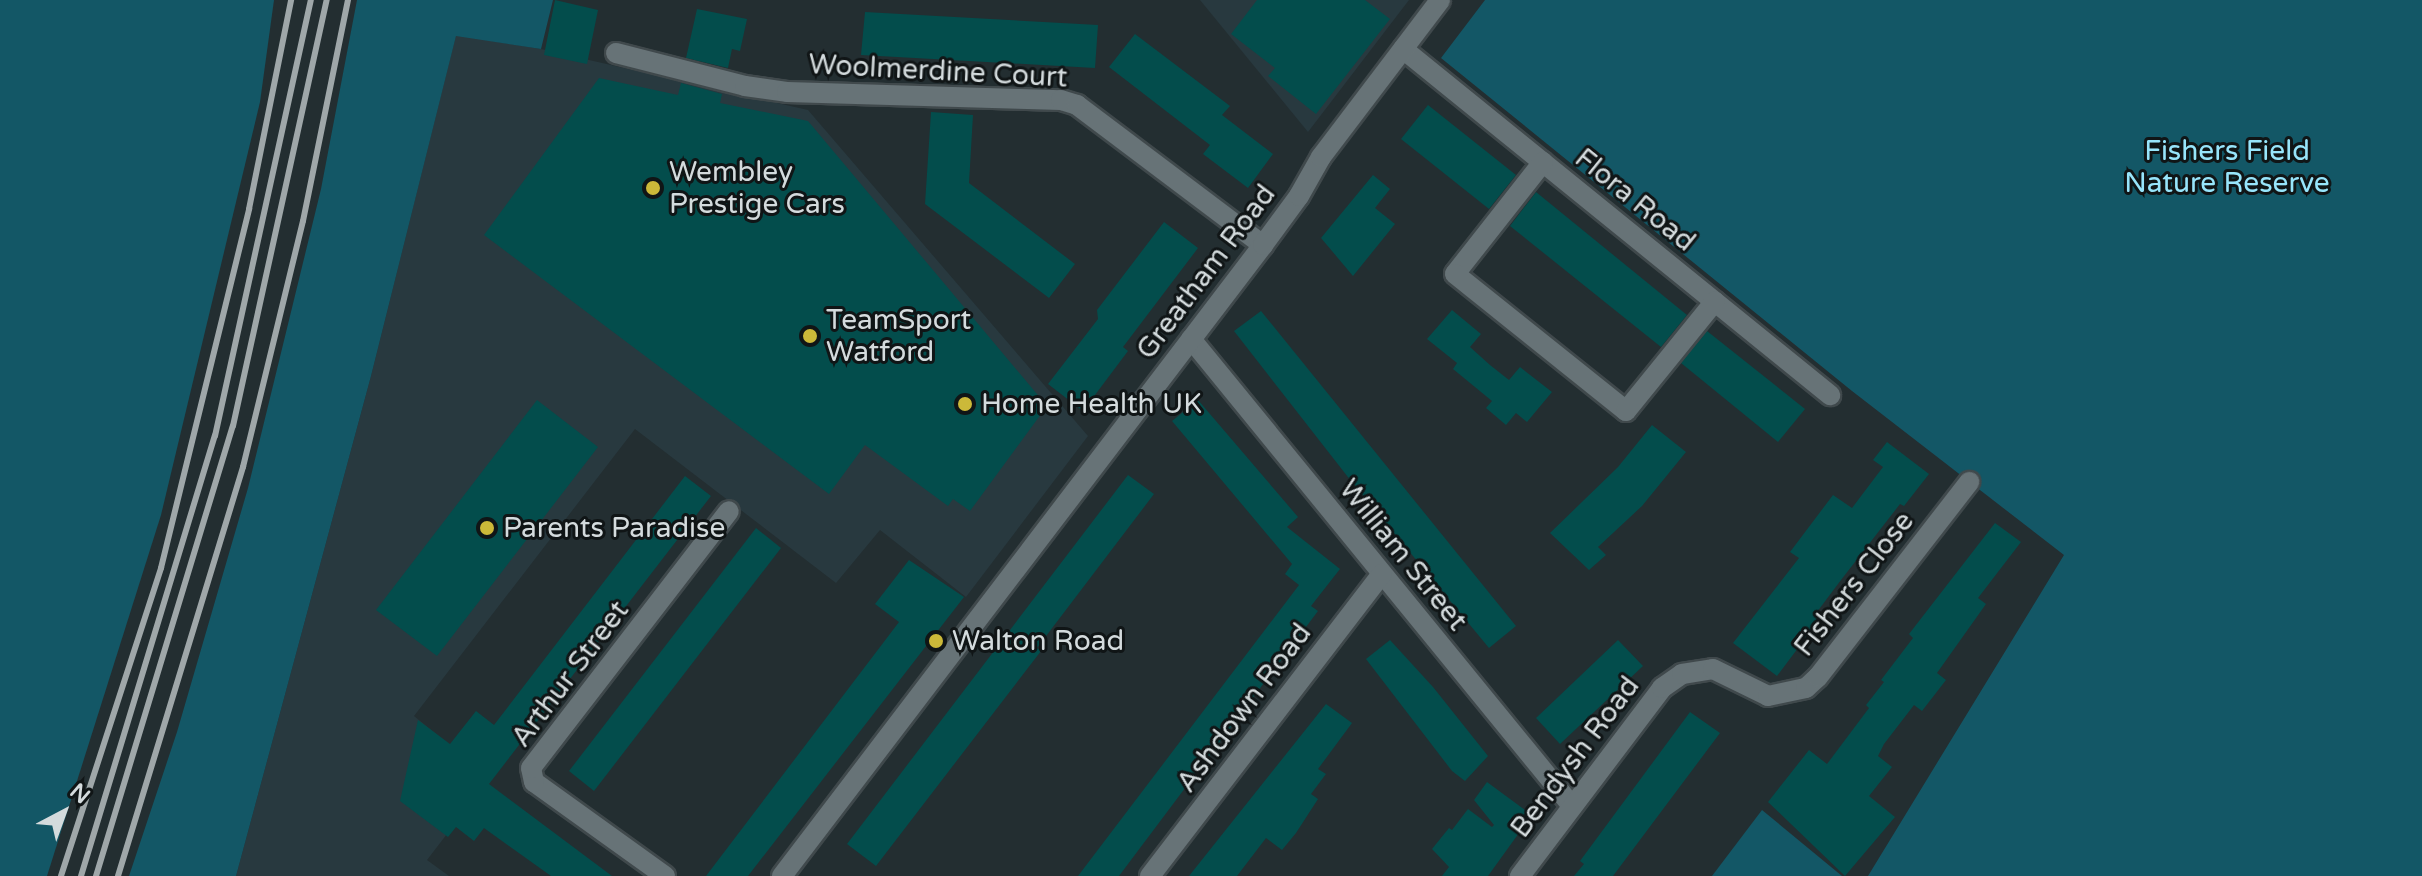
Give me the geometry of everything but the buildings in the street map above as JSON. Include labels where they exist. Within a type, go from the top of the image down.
[{"type":"street","name":"Greatham Road","points":[[782,876],[1263,245],[1299,196],[1321,157],[1440,0]]},
{"type":"street","name":"Flora Road","points":[[1403,49],[1830,395]]},
{"type":"street","name":"Woolmerdine Court","points":[[616,53],[745,86],[787,92],[1061,100],[1077,105],[1263,245]]},
{"type":"street","points":[[1543,162],[1455,274],[1626,411],[1715,301]]},
{"type":"street","name":"William Street","points":[[1191,339],[1572,806]]},
{"type":"street","name":"Fishers Close","points":[[1768,696],[1806,688],[1818,677],[1969,482]]},
{"type":"street","name":"Arthur Street","points":[[665,876],[534,782],[531,768],[729,511]]},
{"type":"street","name":"Ashdown Road","points":[[1150,876],[1382,574]]},
{"type":"street","name":"Bendysh Road","points":[[1520,876],[1662,688],[1682,674],[1713,669],[1768,696]]},
{"type":"shaded area","points":[[1200,0],[1409,0],[1308,132]]},
{"type":"shaded area","points":[[456,35],[541,49],[808,110],[1088,436],[966,597],[880,530],[836,583],[635,429],[414,716],[490,778],[427,860],[449,876],[236,876],[371,376]]},
{"type":"green space","points":[[0,0],[274,0],[260,102],[161,515],[47,876],[0,876]]},
{"type":"green space","points":[[357,0],[553,0],[541,49],[456,36],[371,376],[236,876],[129,876],[177,732],[248,488],[321,189]]},
{"type":"green space","name":"Fishers Field Nature Reserve","points":[[1485,0],[2422,0],[2422,876],[1868,876],[2064,555],[1852,391],[1441,58]]},
{"type":"green space","points":[[1762,810],[1842,876],[1712,876]]},
{"type":"railway","points":[[61,876],[161,568],[249,209],[291,0]]},
{"type":"railway","points":[[81,876],[215,436],[311,0]]},
{"type":"railway","points":[[96,876],[233,426],[327,0]]},
{"type":"railway","points":[[118,876],[243,467],[303,221],[348,0]]},
{"type":"place","name":"Wembley Prestige Cars","points":[[653,188]]},
{"type":"place","name":"TeamSport Watford","points":[[810,336]]},
{"type":"place","name":"Home Health UK","points":[[965,404]]},
{"type":"place","name":"Parents Paradise","points":[[487,528]]},
{"type":"place","name":"Walton Road","points":[[936,641]]}]
